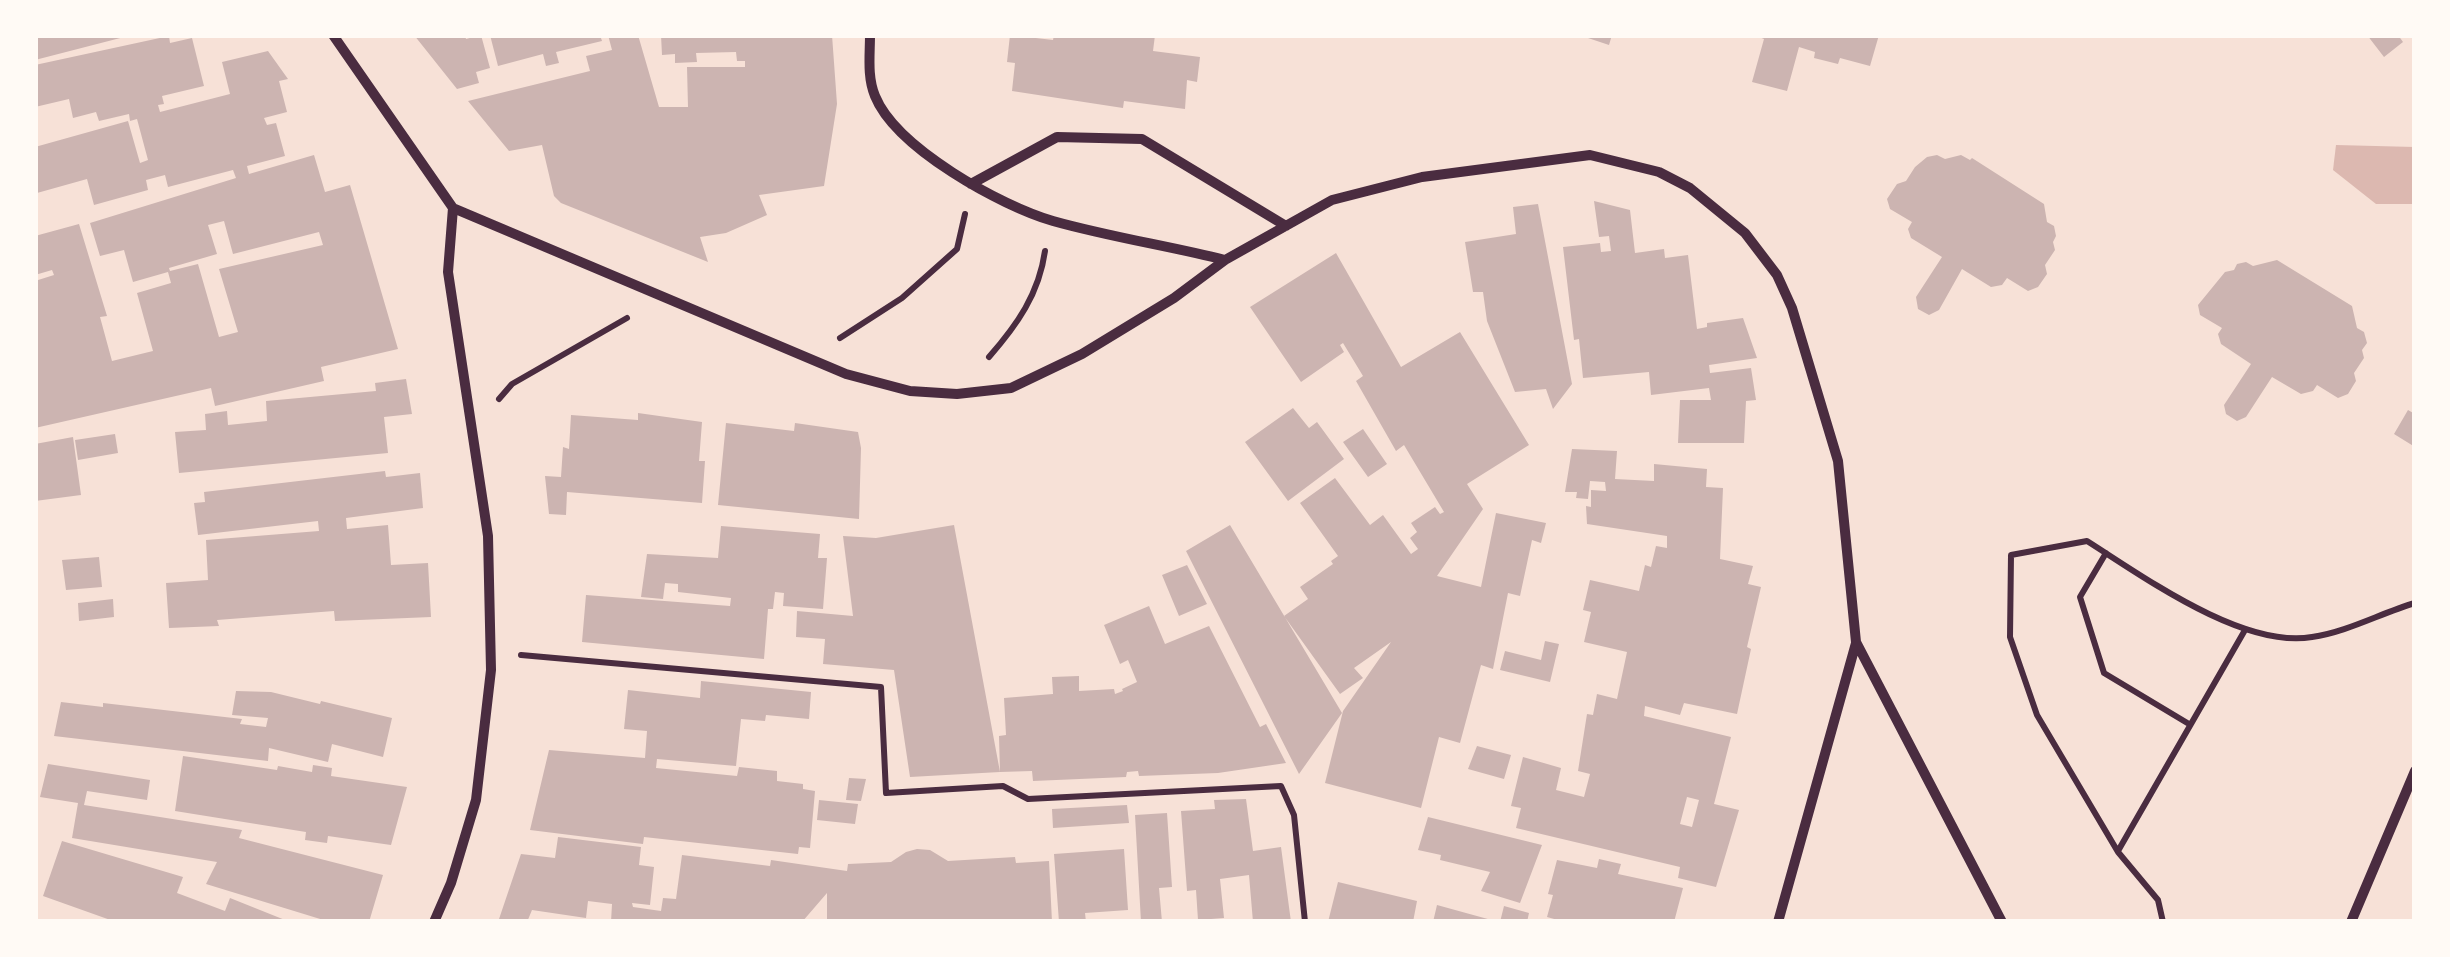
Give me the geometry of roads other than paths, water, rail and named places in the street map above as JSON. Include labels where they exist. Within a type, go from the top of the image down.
[{"type":"street","points":[[332,35],[452,208],[846,374],[910,391],[956,394],[1011,388],[1082,354],[1174,298],[1226,260],[1332,200],[1422,178],[1590,155],[1659,172],[1690,188],[1746,233],[1776,274],[1792,308],[1838,461],[1856,642],[1778,922]]},
{"type":"street","points":[[870,35],[872,85],[886,115],[902,135],[971,184],[1050,220],[1226,260]]},
{"type":"street","points":[[971,184],[1056,137],[1142,139],[1286,226]]},
{"type":"street","points":[[434,922],[452,883],[476,800],[490,652],[488,536],[448,272],[452,208]]},
{"type":"street","points":[[1856,642],[2002,922]]},
{"type":"street","points":[[2351,922],[2415,771]]}]
